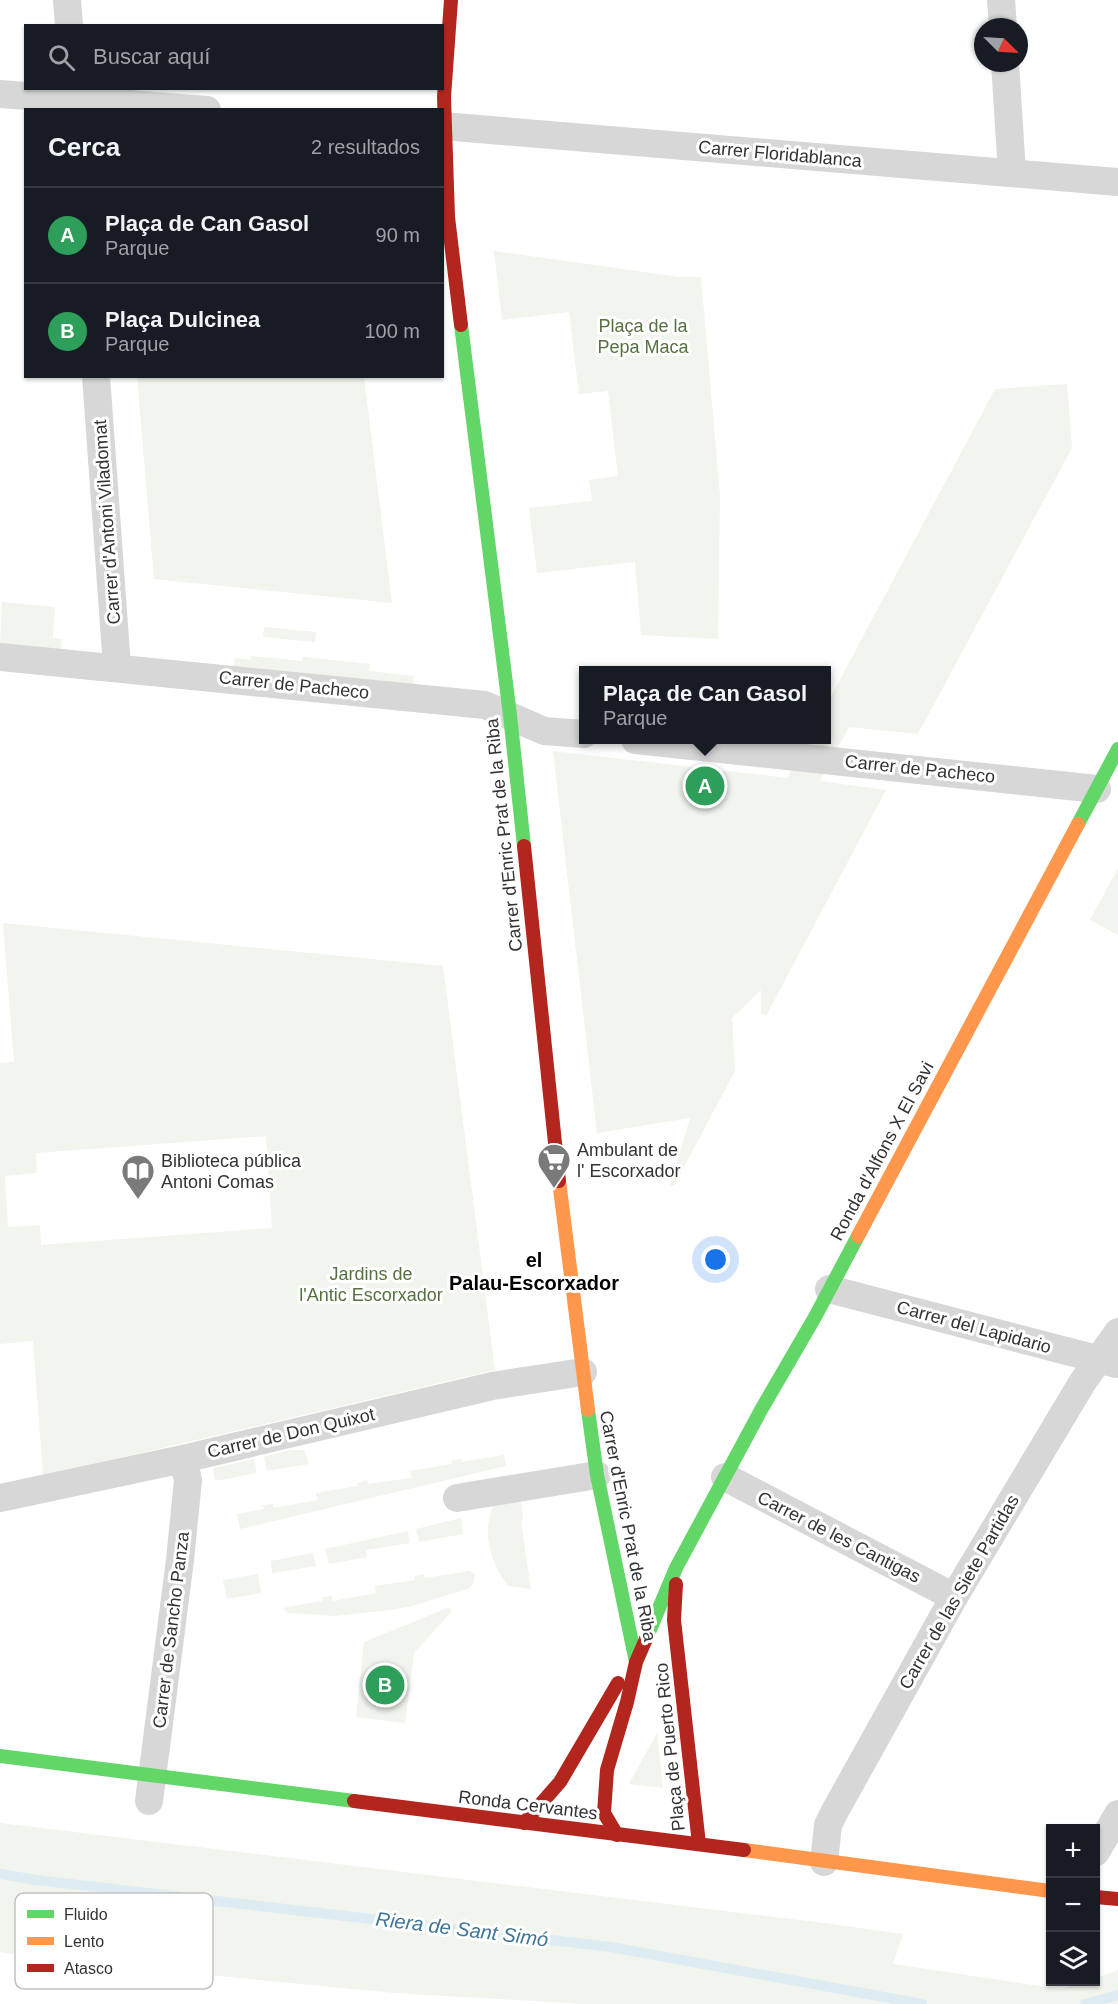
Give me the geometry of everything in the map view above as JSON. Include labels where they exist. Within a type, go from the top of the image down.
[{"type":"street","points":[[67,0],[69,24]]},
{"type":"street","name":"Carrer d'Enric Prat de la Riba","points":[[451,0],[444,97],[448,217],[510,715],[556,1155],[583,1372],[597,1475],[636,1662]]},
{"type":"street","points":[[1001,0],[1002,18]]},
{"type":"street","points":[[1006,72],[1012,173]]},
{"type":"street","points":[[0,94],[183,108]]},
{"type":"street","name":"Carrer Floridablanca","points":[[444,127],[1118,182]]},
{"type":"street","name":"Carrer d'Antoni Viladomat","points":[[96,378],[117,667]]},
{"type":"street","name":"Carrer de Pacheco","points":[[0,657],[485,705],[544,730],[579,734]]},
{"type":"street","name":"Carrer de Pacheco","points":[[673,744],[1097,789]]},
{"type":"street","name":"Ronda d'Alfons X El Savi","points":[[676,1568],[829,1289],[1118,749]]},
{"type":"street","name":"Carrer del Lapidario","points":[[829,1289],[1108,1362]]},
{"type":"street","name":"Carrer de las Siete Partidas","points":[[824,1862],[828,1825],[835,1811],[954,1597],[1082,1383],[1108,1362],[1118,1332]]},
{"type":"street","name":"Carrer de Don Quixot","points":[[0,1498],[183,1459],[492,1386],[583,1372]]},
{"type":"street","name":"Carrer de Sancho Panza","points":[[151,1788],[187,1492],[188,1480],[183,1459]]},
{"type":"street","points":[[457,1498],[597,1475]]},
{"type":"street","name":"Carrer de les Cantigas","points":[[725,1477],[954,1597]]},
{"type":"street","name":"Plaça de Puerto Rico","points":[[617,1835],[604,1813],[607,1770],[636,1662],[676,1568]]},
{"type":"street","name":"Plaça de Puerto Rico","points":[[676,1568],[674,1620],[699,1844]]},
{"type":"street","name":"Plaça de Puerto Rico","points":[[524,1823],[560,1782],[614,1688],[636,1662]]},
{"type":"street","name":"Ronda Cervantes","points":[[0,1756],[151,1788],[524,1823],[1046,1890]]},
{"type":"street","points":[[1100,1844],[1118,1814]]},
{"type":"street","points":[[1100,1897],[1118,1899]]},
{"type":"green space","name":"Plaça de la Pepa Maca","points":[[494,251],[680,277],[701,277],[720,495],[718,639],[641,635],[635,562],[537,573],[529,508],[592,501],[589,480],[618,476],[608,391],[579,394],[569,312],[502,320]]},
{"type":"green space","points":[[137,378],[364,378],[392,603],[154,579]]},
{"type":"green space","points":[[1067,384],[1072,448],[918,734],[849,727],[820,781],[886,790],[766,1016],[761,1014],[761,990],[732,1018],[735,1071],[674,1186],[670,1185],[690,1118],[597,1133],[553,751],[787,778],[806,744],[831,744],[831,696],[995,389]]},
{"type":"green space","points":[[2,602],[55,607],[53,638],[62,639],[61,652],[0,646]]},
{"type":"green space","points":[[264,627],[316,632],[315,642],[263,637]]},
{"type":"green space","points":[[251,656],[302,661],[303,657],[370,664],[369,671],[414,676],[413,686],[234,668],[235,658],[251,660]]},
{"type":"green space","points":[[1118,868],[1118,935],[1090,920]]},
{"type":"green space","name":"Jardins de l'Antic Escorxador","points":[[3,923],[443,966],[495,1370],[43,1476],[33,1341],[0,1344],[0,1063],[14,1062]],"holes":[[[266,1136],[272,1228],[41,1245],[40,1225],[8,1227],[5,1176],[37,1173],[36,1153]]]},
{"type":"green space","points":[[289,1450],[304,1450],[309,1464],[267,1471],[264,1457]]},
{"type":"green space","points":[[504,1455],[506,1466],[240,1529],[237,1514],[264,1509],[263,1505],[273,1504],[274,1508],[317,1500],[316,1493],[358,1486],[357,1483],[367,1480],[368,1484],[411,1478],[410,1471],[452,1464],[451,1460],[461,1459],[462,1462]]},
{"type":"green space","points":[[254,1459],[257,1473],[215,1481],[213,1468]]},
{"type":"green space","points":[[520,1492],[523,1520],[521,1521],[531,1589],[508,1586],[496,1566],[489,1545],[488,1524],[495,1501]]},
{"type":"green space","points":[[461,1518],[463,1534],[419,1542],[416,1529]]},
{"type":"green space","points":[[408,1531],[410,1543],[366,1550],[367,1557],[329,1564],[325,1549]]},
{"type":"green space","points":[[313,1553],[316,1566],[272,1573],[271,1561]]},
{"type":"green space","points":[[469,1571],[475,1574],[470,1588],[412,1606],[334,1616],[288,1613],[283,1608],[322,1601],[322,1597],[331,1596],[333,1601],[376,1593],[375,1586],[415,1580],[415,1576],[424,1574],[425,1578]]},
{"type":"green space","points":[[258,1574],[261,1593],[227,1599],[223,1580]]},
{"type":"green space","points":[[450,1607],[451,1612],[414,1653],[405,1723],[356,1717],[364,1642]]},
{"type":"green space","points":[[657,1733],[663,1788],[629,1784]]},
{"type":"green space","points":[[0,1823],[903,1934],[893,1964],[1060,1989],[1070,1986],[1100,1986],[1100,1977],[1118,1970],[1118,2004],[583,2004],[395,1993],[213,1975],[213,1893],[15,1893],[15,1954],[0,1952]]},
{"type":"waterway","name":"Riera de Sant Simó","points":[[0,1874],[148,1893]]},
{"type":"waterway","name":"Riera de Sant Simó","points":[[213,1901],[611,1947],[922,2004]]},
{"type":"waterway","points":[[1085,2004],[1118,1995]]},
{"type":"traffic: fast","points":[[461,325],[510,715],[524,846]]},
{"type":"traffic: fast","points":[[1078,824],[1118,749]]},
{"type":"traffic: fast","points":[[646,1639],[676,1568],[858,1236]]},
{"type":"traffic: fast","points":[[588,1410],[597,1475],[636,1662]]},
{"type":"traffic: fast","points":[[0,1756],[354,1801]]},
{"type":"traffic: slow","points":[[858,1236],[1078,824]]},
{"type":"traffic: slow","points":[[559,1181],[588,1410]]},
{"type":"traffic: slow","points":[[744,1850],[1046,1890]]},
{"type":"traffic: jam","points":[[451,0],[444,97],[448,217],[461,325]]},
{"type":"traffic: jam","points":[[524,846],[559,1181]]},
{"type":"traffic: jam","points":[[676,1584],[674,1620],[699,1844]]},
{"type":"traffic: jam","points":[[617,1835],[604,1813],[607,1770],[636,1662],[646,1639]]},
{"type":"traffic: jam","points":[[524,1823],[560,1782],[618,1683]]},
{"type":"traffic: jam","points":[[354,1801],[744,1850]]},
{"type":"traffic: jam","points":[[1100,1897],[1118,1899]]},
{"type":"place","name":"Plaça de Can Gasol","points":[[705,786]]},
{"type":"place","name":"Ambulant de l' Escorxador","points":[[554,1189]]},
{"type":"place","name":"Biblioteca pública Antoni Comas","points":[[138,1200]]},
{"type":"place","name":"Plaça Dulcinea","points":[[385,1685]]},
{"type":"district","name":"el Palau-Escorxador","points":[[534,1272]]}]
